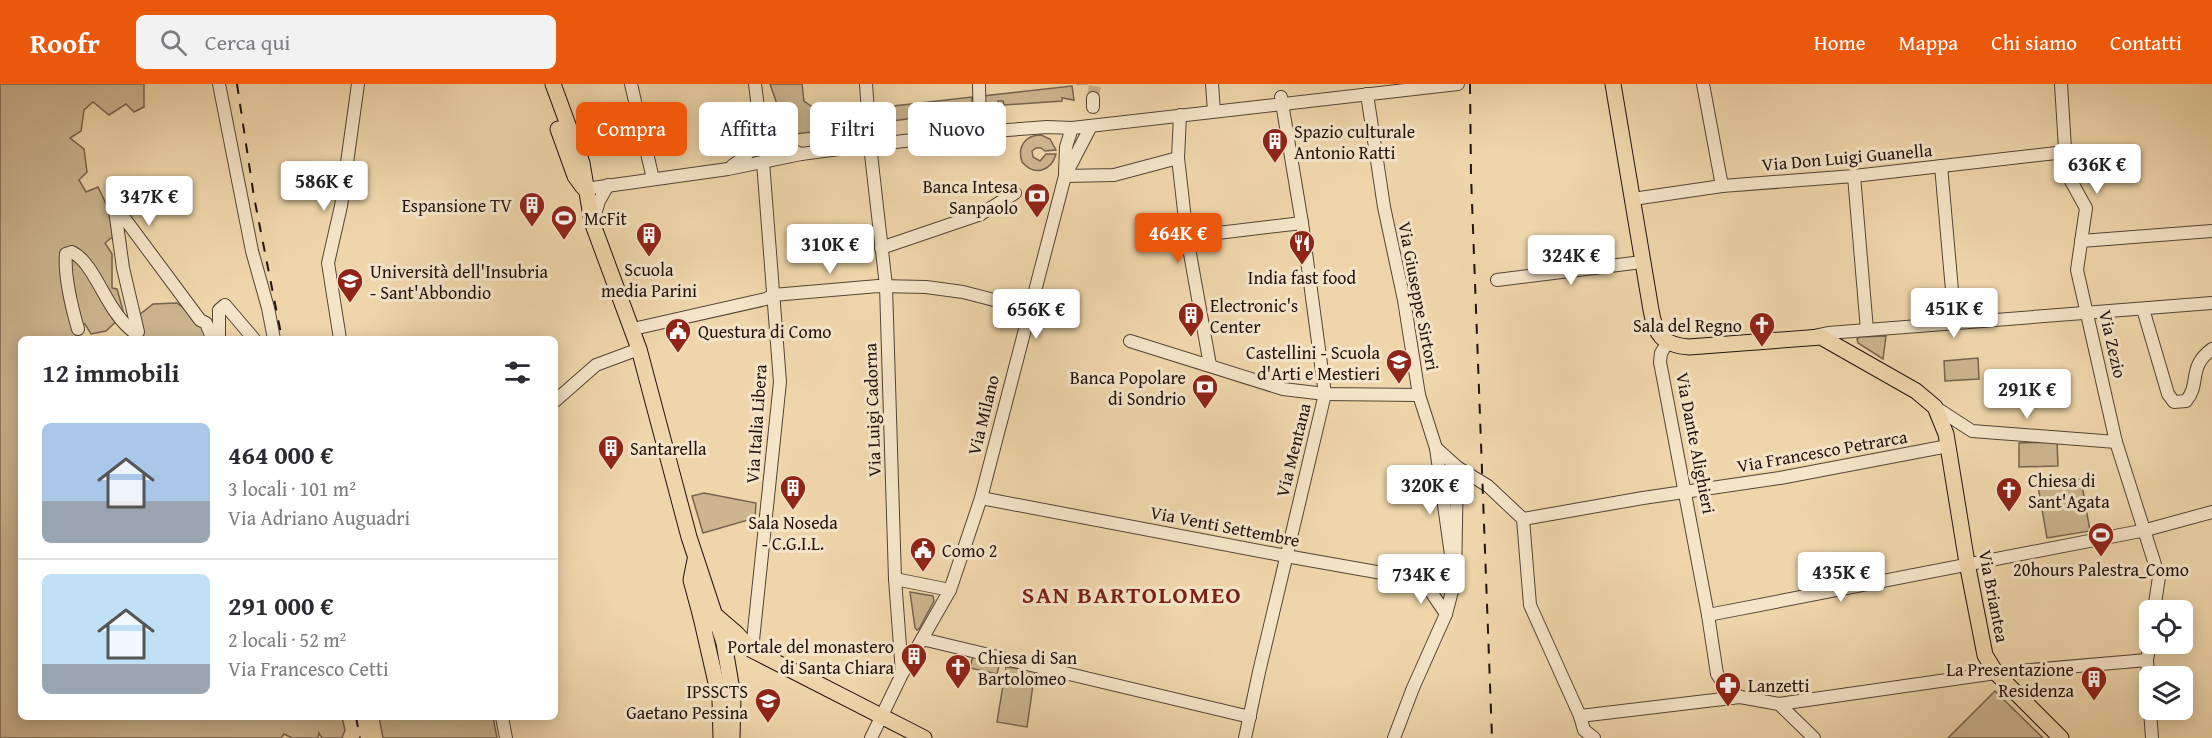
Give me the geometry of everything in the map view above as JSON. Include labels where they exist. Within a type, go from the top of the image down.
[{"type":"main road","points":[[542,84],[575,176],[585,189]]},
{"type":"main road","points":[[553,84],[585,172],[585,189],[592,222],[639,349],[695,557],[708,616],[727,655],[733,696],[732,738]]},
{"type":"main road","points":[[1613,84],[1654,327],[1662,338],[1668,342],[1689,347],[1821,337],[1916,391],[1935,407]]},
{"type":"main road","name":"Via Briantea","points":[[1935,407],[1947,440],[1985,655],[1996,673],[2061,738]]},
{"type":"main road","points":[[708,616],[737,634],[752,650],[882,716],[910,733],[924,738]]},
{"type":"main road","points":[[708,616],[706,645],[720,700],[721,738]]},
{"type":"main road","points":[[715,675],[719,664],[727,655],[740,650],[752,650]]},
{"type":"street","points":[[219,84],[249,240],[273,336]]},
{"type":"street","points":[[340,336],[328,263],[341,206],[358,84]]},
{"type":"street","points":[[631,84],[653,179]]},
{"type":"street","points":[[755,84],[757,102]]},
{"type":"street","name":"Via Luigi Cadorna","points":[[866,84],[867,102]]},
{"type":"street","points":[[979,84],[979,102]]},
{"type":"street","points":[[1212,84],[1214,111]]},
{"type":"street","points":[[1006,130],[1072,128],[1214,111],[1281,100],[1458,84]]},
{"type":"street","points":[[1703,84],[1722,186]]},
{"type":"street","name":"Via Zezio","points":[[2061,84],[2069,176],[2086,208],[2077,270],[2116,442],[2146,530],[2159,578],[2156,600]]},
{"type":"street","name":"Via Giuseppe Sirtori","points":[[1367,94],[1385,213],[1404,300],[1419,395],[1436,448],[1451,555],[1423,580]]},
{"type":"street","name":"Via Mentana","points":[[1245,738],[1325,394],[1302,222],[1281,100]]},
{"type":"street","points":[[1180,115],[1178,158],[1186,237],[1210,365]]},
{"type":"street","name":"Via Milano","points":[[1065,176],[1091,126]]},
{"type":"street","points":[[1047,127],[1067,144]]},
{"type":"street","name":"Via Milano","points":[[871,738],[902,674],[950,590],[981,498],[1065,176],[1067,144],[1072,128]]},
{"type":"street","name":"Via Don Luigi Guanella","points":[[1633,199],[1722,186],[1854,176],[2066,152]]},
{"type":"street","points":[[585,189],[728,169],[810,153]]},
{"type":"street","points":[[728,169],[746,156]]},
{"type":"street","name":"Via Luigi Cadorna","points":[[871,156],[886,286],[895,579],[902,674]]},
{"type":"street","points":[[1065,176],[1114,175],[1178,158]]},
{"type":"street","name":"Via Italia Libera","points":[[752,650],[780,382],[763,162]]},
{"type":"street","points":[[1941,166],[1954,324]]},
{"type":"street","points":[[1854,176],[1862,330]]},
{"type":"street","points":[[592,222],[599,201],[608,185]]},
{"type":"street","points":[[880,248],[981,214],[1012,195]]},
{"type":"street","points":[[78,329],[65,263],[66,254],[72,252],[87,264],[107,301],[124,325],[138,332],[123,268],[115,210],[119,211],[200,320],[206,323],[211,336]]},
{"type":"street","points":[[1201,235],[1302,222]]},
{"type":"street","points":[[2081,241],[2212,231]]},
{"type":"street","points":[[1497,280],[1642,262]]},
{"type":"street","points":[[633,329],[766,299],[773,295],[886,286],[927,287],[963,292],[1029,309]]},
{"type":"street","points":[[1814,336],[1862,330],[2212,303]]},
{"type":"street","points":[[219,336],[219,310],[225,304],[252,336]]},
{"type":"street","points":[[2143,309],[2168,394],[2175,402],[2186,401],[2192,394],[2197,364],[2212,350]]},
{"type":"street","points":[[1841,348],[1848,338],[1862,330]]},
{"type":"street","points":[[1130,341],[1283,389],[1325,394],[1419,395]]},
{"type":"street","name":"Via Dante Alighieri","points":[[1668,342],[1661,353],[1660,362],[1717,674],[1726,688],[1740,697]]},
{"type":"street","points":[[558,398],[596,365],[639,349]]},
{"type":"street","points":[[1935,407],[1972,431]]},
{"type":"street","name":"Via Francesco Petrarca","points":[[1523,519],[1780,478],[1947,440],[1972,431],[2116,442]]},
{"type":"street","points":[[1436,448],[1457,467],[1481,481],[1523,519],[1530,605],[1580,716],[1584,730],[1594,738]]},
{"type":"street","points":[[1394,738],[1413,688],[1446,614],[1455,580],[1457,467]]},
{"type":"street","name":"Via Venti Settembre","points":[[981,498],[1423,580],[1455,580]]},
{"type":"street","points":[[1708,615],[2146,530],[2212,512]]},
{"type":"street","points":[[895,579],[950,590]]},
{"type":"street","points":[[1423,580],[1446,614]]},
{"type":"street","points":[[922,639],[1250,717]]},
{"type":"street","points":[[2147,666],[2148,654]]},
{"type":"street","points":[[1580,716],[1740,697],[1779,704],[1996,673],[2147,660]]},
{"type":"street","points":[[1779,704],[1814,738]]},
{"type":"street","points":[[503,720],[506,738]]},
{"type":"street","points":[[2150,720],[2151,738]]},
{"type":"shaded area","points":[[0,84],[144,84],[144,107],[134,112],[126,104],[109,115],[93,102],[84,110],[81,131],[70,138],[84,149],[87,172],[79,180],[86,192],[98,187],[111,214],[116,234],[105,243],[112,254],[112,288],[117,289],[124,314],[106,331],[91,334],[85,324],[75,325],[76,336],[18,336],[18,720],[343,720],[345,730],[342,738],[322,738],[319,733],[318,738],[292,738],[284,734],[281,738],[0,738]]},
{"type":"shaded area","points":[[770,84],[802,84],[804,101],[810,105],[810,132],[798,134],[798,102],[776,102]]},
{"type":"shaded area","points":[[1072,86],[1074,100],[1062,98],[1062,101],[1006,105],[1003,101],[983,102],[983,96]]},
{"type":"shaded area","points":[[972,97],[972,102],[928,102]]},
{"type":"shaded area","points":[[908,104],[908,119],[896,121],[896,106]]},
{"type":"shaded area","points":[[1041,135],[1050,139],[1056,150],[1045,151],[1036,148],[1032,151],[1033,157],[1040,161],[1046,154],[1056,154],[1050,165],[1037,170],[1022,162],[1021,151],[1027,140]]},
{"type":"shaded area","points":[[177,303],[196,318],[207,336],[128,335],[129,323],[153,304]]},
{"type":"shaded area","points":[[1886,336],[1883,359],[1858,343],[1857,339],[1860,337]]},
{"type":"shaded area","points":[[1978,358],[1979,379],[1945,381],[1944,361]]},
{"type":"shaded area","points":[[2057,442],[2058,466],[2019,467],[2019,443]]},
{"type":"shaded area","points":[[2081,479],[2090,531],[2047,538],[2038,486]]},
{"type":"shaded area","points":[[704,493],[756,503],[755,518],[703,533],[692,496]]},
{"type":"shaded area","points":[[910,592],[933,596],[934,601],[917,630],[915,628]]},
{"type":"shaded area","points":[[973,655],[1000,662],[997,674],[970,668]]},
{"type":"shaded area","points":[[1006,667],[1035,671],[1027,727],[997,722]]},
{"type":"shaded area","points":[[1995,691],[2043,738],[1948,738]]},
{"type":"shaded area","points":[[380,720],[494,720],[497,738],[383,738]]},
{"type":"tunnel","points":[[1093,98],[1095,84]]},
{"type":"railway","points":[[237,84],[254,197],[281,336]]},
{"type":"railway","points":[[1470,84],[1471,175],[1492,738]]},
{"type":"railway","points":[[357,720],[360,738]]},
{"type":"place","name":"Spazio culturale Antonio Ratti","points":[[1275,164]]},
{"type":"place","name":"Banca Intesa Sanpaolo","points":[[1037,219]]},
{"type":"place","name":"Espansione TV","points":[[532,228]]},
{"type":"place","name":"McFit","points":[[564,241]]},
{"type":"place","name":"Scuola media Parini","points":[[649,258]]},
{"type":"place","name":"India fast food","points":[[1302,266]]},
{"type":"place","name":"Università dell'Insubria - Sant'Abbondio","points":[[350,304]]},
{"type":"place","name":"Electronic's Center","points":[[1191,338]]},
{"type":"place","name":"Sala del Regno","points":[[1762,348]]},
{"type":"place","name":"Questura di Como","points":[[678,354]]},
{"type":"place","name":"Castellini - Scuola d'Arti e Mestieri","points":[[1399,385]]},
{"type":"place","name":"Banca Popolare di Sondrio","points":[[1205,410]]},
{"type":"place","name":"Santarella","points":[[611,471]]},
{"type":"place","name":"Sala Noseda - C.G.I.L.","points":[[793,511]]},
{"type":"place","name":"Chiesa di Sant'Agata","points":[[2009,513]]},
{"type":"place","name":"20hours Palestra_Como","points":[[2101,558]]},
{"type":"place","name":"Como 2","points":[[923,573]]},
{"type":"place","name":"Portale del monastero di Santa Chiara","points":[[914,679]]},
{"type":"place","name":"Chiesa di San Bartolomeo","points":[[958,690]]},
{"type":"place","name":"La Presentazione Residenza","points":[[2094,702]]},
{"type":"place","name":"Lanzetti","points":[[1728,708]]},
{"type":"place","name":"IPSSCTS Gaetano Pessina","points":[[768,724]]},
{"type":"district","name":"SAN BARTOLOMEO","points":[[1132,594]]}]
